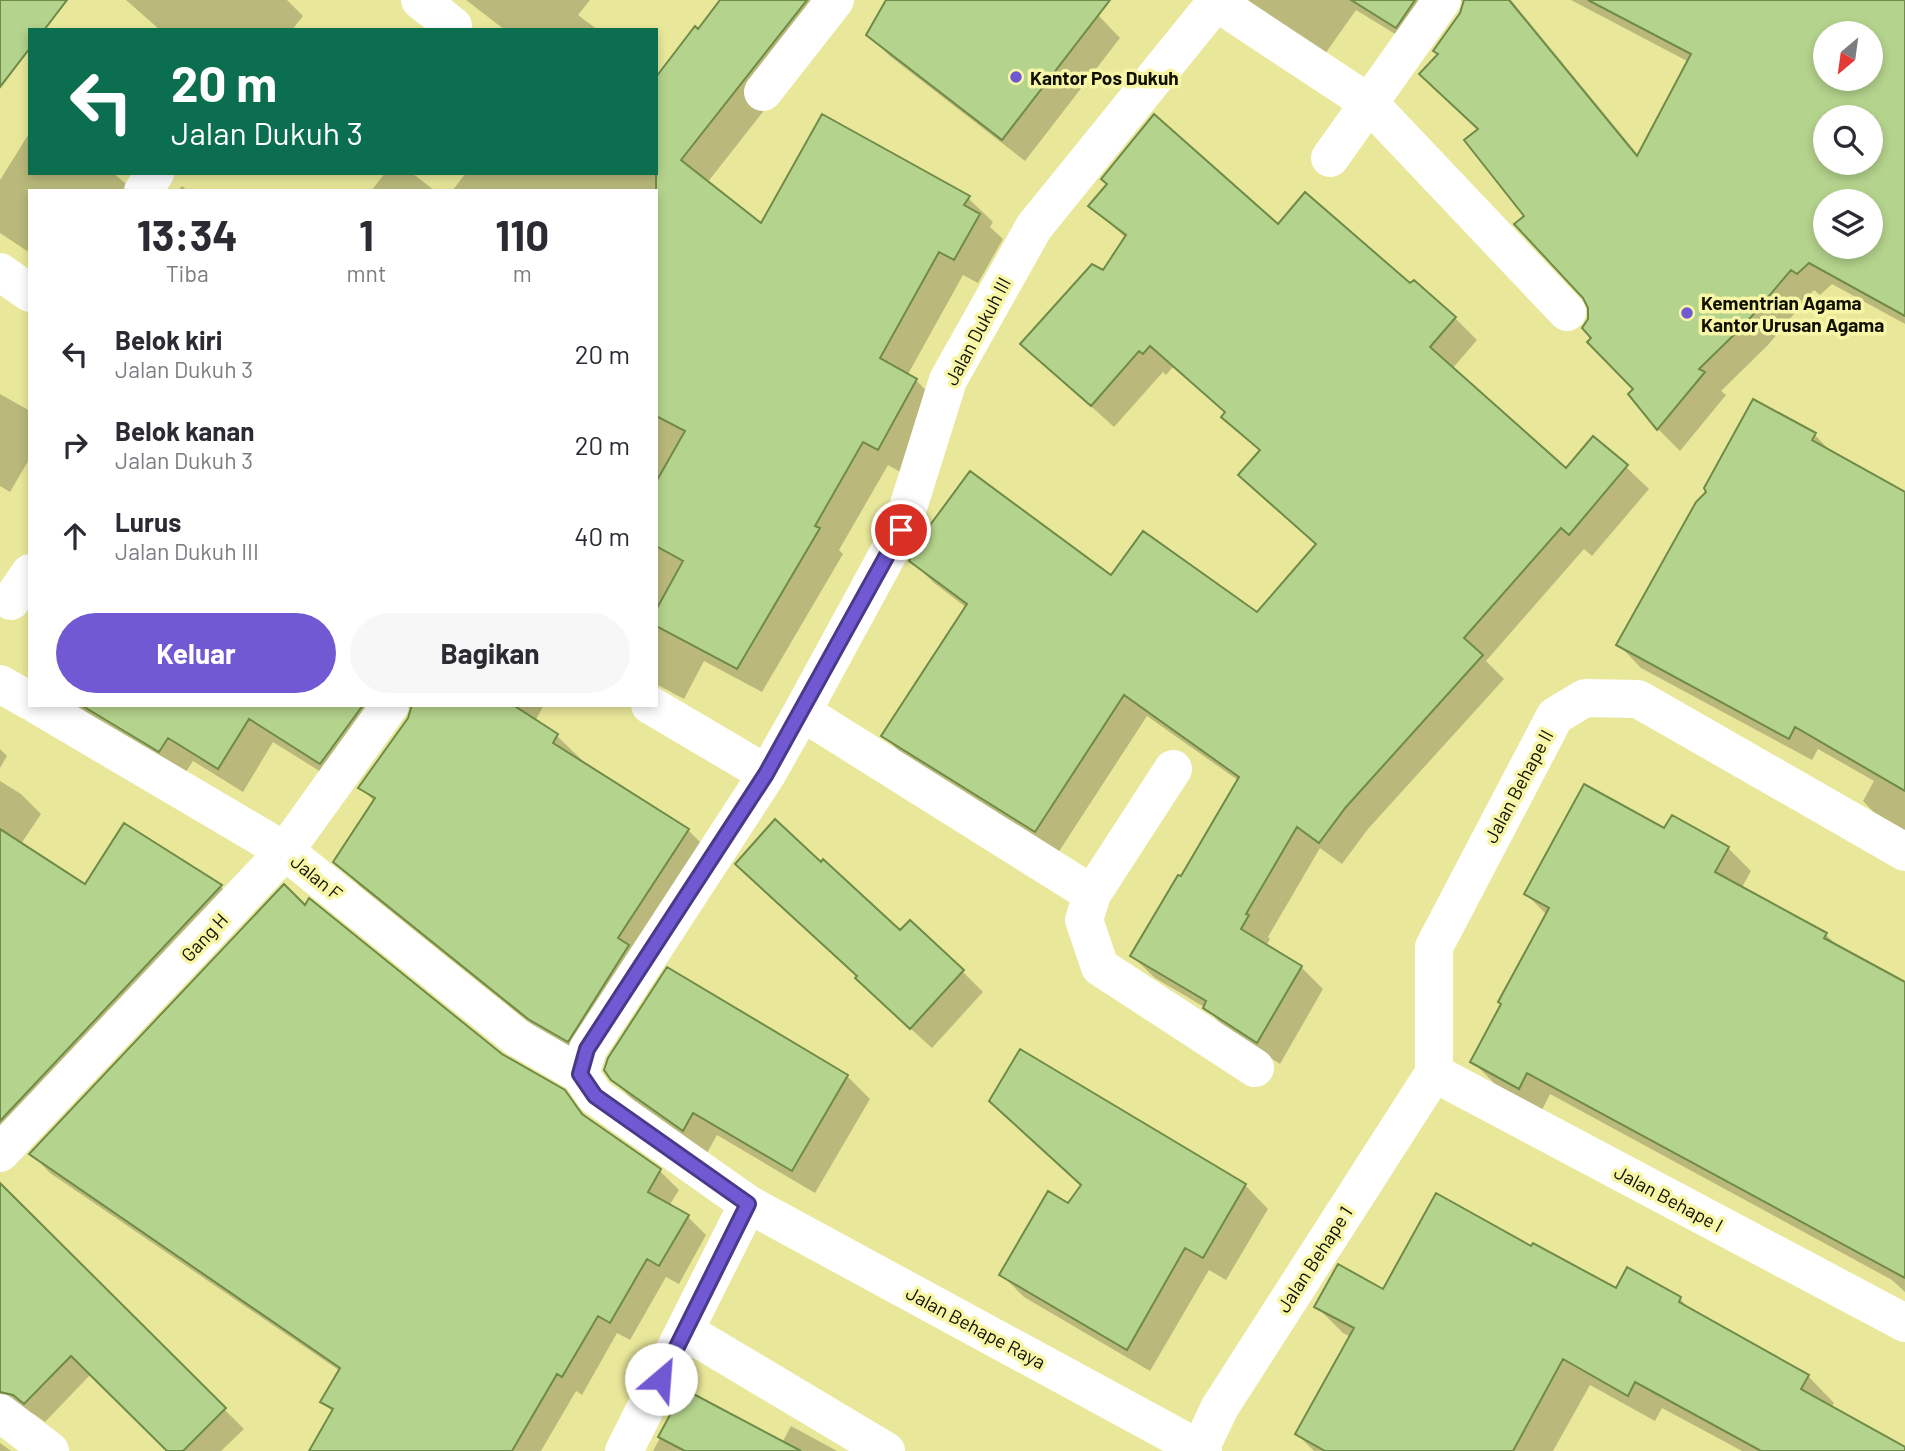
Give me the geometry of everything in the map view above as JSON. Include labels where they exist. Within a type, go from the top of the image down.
[{"type":"street","points":[[420,0],[453,26]]},
{"type":"street","points":[[763,92],[835,0]]},
{"type":"street","points":[[1330,158],[1442,0]]},
{"type":"street","name":"Jalan Dukuh III","points":[[580,1074],[587,1049],[766,774],[901,530],[948,380],[1034,227],[1215,1],[1369,103],[1567,312]]},
{"type":"street","points":[[0,272],[28,292]]},
{"type":"street","points":[[0,684],[28,700]]},
{"type":"street","name":"Jalan Behape II","points":[[1434,1073],[1434,947],[1555,716],[1585,698],[1638,699],[1905,852]]},
{"type":"street","name":"Jalan F","points":[[40,707],[285,851],[516,1037],[580,1074]]},
{"type":"street","name":"Gang H","points":[[0,1153],[285,851],[389,707]]},
{"type":"street","points":[[653,707],[766,774]]},
{"type":"street","points":[[802,712],[1092,894]]},
{"type":"street","points":[[1173,769],[1092,894],[1084,920],[1100,967],[1255,1068]]},
{"type":"street","name":"Jalan Behape I","points":[[1434,1073],[1905,1323]]},
{"type":"street","name":"Jalan Behape 1","points":[[1202,1450],[1220,1407],[1434,1073]]},
{"type":"street","name":"Jalan Behape Raya","points":[[580,1074],[595,1096],[748,1204],[1202,1450]]},
{"type":"street","points":[[624,1451],[748,1204]]},
{"type":"street","points":[[685,1331],[886,1451]]},
{"type":"street","points":[[0,1413],[50,1451]]},
{"type":"building","points":[[0,0],[67,0],[46,28],[28,28],[28,51],[0,87]]},
{"type":"building","points":[[720,0],[807,0],[681,160],[761,223],[822,114],[970,196],[964,205],[980,214],[954,260],[939,252],[880,358],[917,379],[878,450],[863,442],[815,526],[820,528],[737,669],[658,627],[658,606],[683,561],[658,547],[658,478],[685,431],[658,417],[658,74],[695,26],[698,29]]},
{"type":"building","points":[[886,0],[1110,0],[1002,140],[866,35]]},
{"type":"building","points":[[1351,0],[1415,0],[1396,28]]},
{"type":"building","points":[[1464,0],[1509,0],[1637,156],[1691,54],[1588,0],[1905,0],[1905,316],[1809,263],[1797,274],[1791,270],[1746,323],[1699,369],[1705,372],[1657,430],[1628,394],[1633,389],[1587,342],[1591,338],[1582,328],[1588,319],[1588,308],[1583,298],[1514,224],[1524,216],[1464,140],[1478,129],[1419,74],[1438,54],[1433,51],[1460,13]]},
{"type":"building","points":[[1154,114],[1278,224],[1305,192],[1410,283],[1414,280],[1456,317],[1430,347],[1566,468],[1593,436],[1628,465],[1569,535],[1561,528],[1464,638],[1483,655],[1346,807],[1319,843],[1297,827],[1246,914],[1249,915],[1241,929],[1302,966],[1257,1043],[1203,1008],[1206,1001],[1130,956],[1239,777],[1124,695],[1035,832],[881,736],[967,604],[909,561],[922,536],[970,471],[1111,575],[1143,531],[1257,612],[1316,544],[1238,475],[1260,450],[1221,417],[1225,412],[1150,346],[1143,354],[1139,351],[1091,406],[1020,344],[1092,264],[1103,270],[1126,235],[1088,206],[1107,184],[1101,179]]},
{"type":"building","points":[[1753,399],[1816,433],[1812,440],[1905,492],[1905,791],[1795,727],[1789,739],[1616,645],[1696,502],[1706,492],[1704,488]]},
{"type":"building","points":[[84,707],[362,707],[320,764],[249,719],[218,769],[168,738],[159,752]]},
{"type":"building","points":[[411,707],[516,707],[558,734],[553,743],[689,829],[618,938],[629,945],[568,1042],[528,1019],[333,862],[375,798],[358,788],[408,718]]},
{"type":"building","points":[[1584,784],[1664,828],[1672,815],[1729,847],[1715,872],[1827,933],[1824,938],[1905,982],[1905,1278],[1527,1073],[1519,1089],[1470,1062],[1501,1004],[1498,1002],[1549,908],[1524,894]]},
{"type":"building","points":[[775,819],[900,930],[910,920],[964,970],[910,1029],[855,978],[857,976],[735,864]]},
{"type":"building","points":[[124,823],[222,885],[0,1121],[0,829],[85,884]]},
{"type":"building","points":[[284,884],[305,905],[309,898],[502,1054],[565,1090],[582,1114],[661,1169],[648,1192],[689,1215],[659,1266],[647,1259],[610,1323],[598,1316],[562,1377],[557,1374],[512,1451],[309,1451],[333,1409],[320,1402],[340,1368],[29,1154]]},
{"type":"building","points":[[667,967],[848,1075],[792,1171],[693,1113],[683,1131],[611,1080],[604,1070],[608,1058]]},
{"type":"building","points":[[1020,1049],[1246,1184],[1203,1258],[1185,1248],[1127,1350],[999,1275],[1048,1191],[1068,1203],[1081,1185],[989,1101]]},
{"type":"building","points":[[0,1183],[226,1408],[183,1451],[167,1451],[71,1356],[24,1404],[13,1395],[0,1392]]},
{"type":"building","points":[[1436,1193],[1531,1246],[1533,1243],[1616,1288],[1627,1267],[1681,1297],[1679,1302],[1809,1375],[1801,1389],[1905,1447],[1905,1451],[1761,1451],[1635,1382],[1628,1396],[1563,1359],[1513,1451],[1325,1451],[1295,1434],[1354,1328],[1314,1307],[1338,1264],[1383,1289]]},
{"type":"building","points":[[684,1389],[801,1451],[685,1451],[658,1437]]},
{"type":"place","name":"Kantor Pos Dukuh","points":[[1016,77]]},
{"type":"place","name":"Kementrian Agama Kantor Urusan Agama","points":[[1687,313]]},
{"type":"route","points":[[661,1379],[748,1204],[595,1096],[580,1074],[587,1049],[766,774],[901,530]]}]
